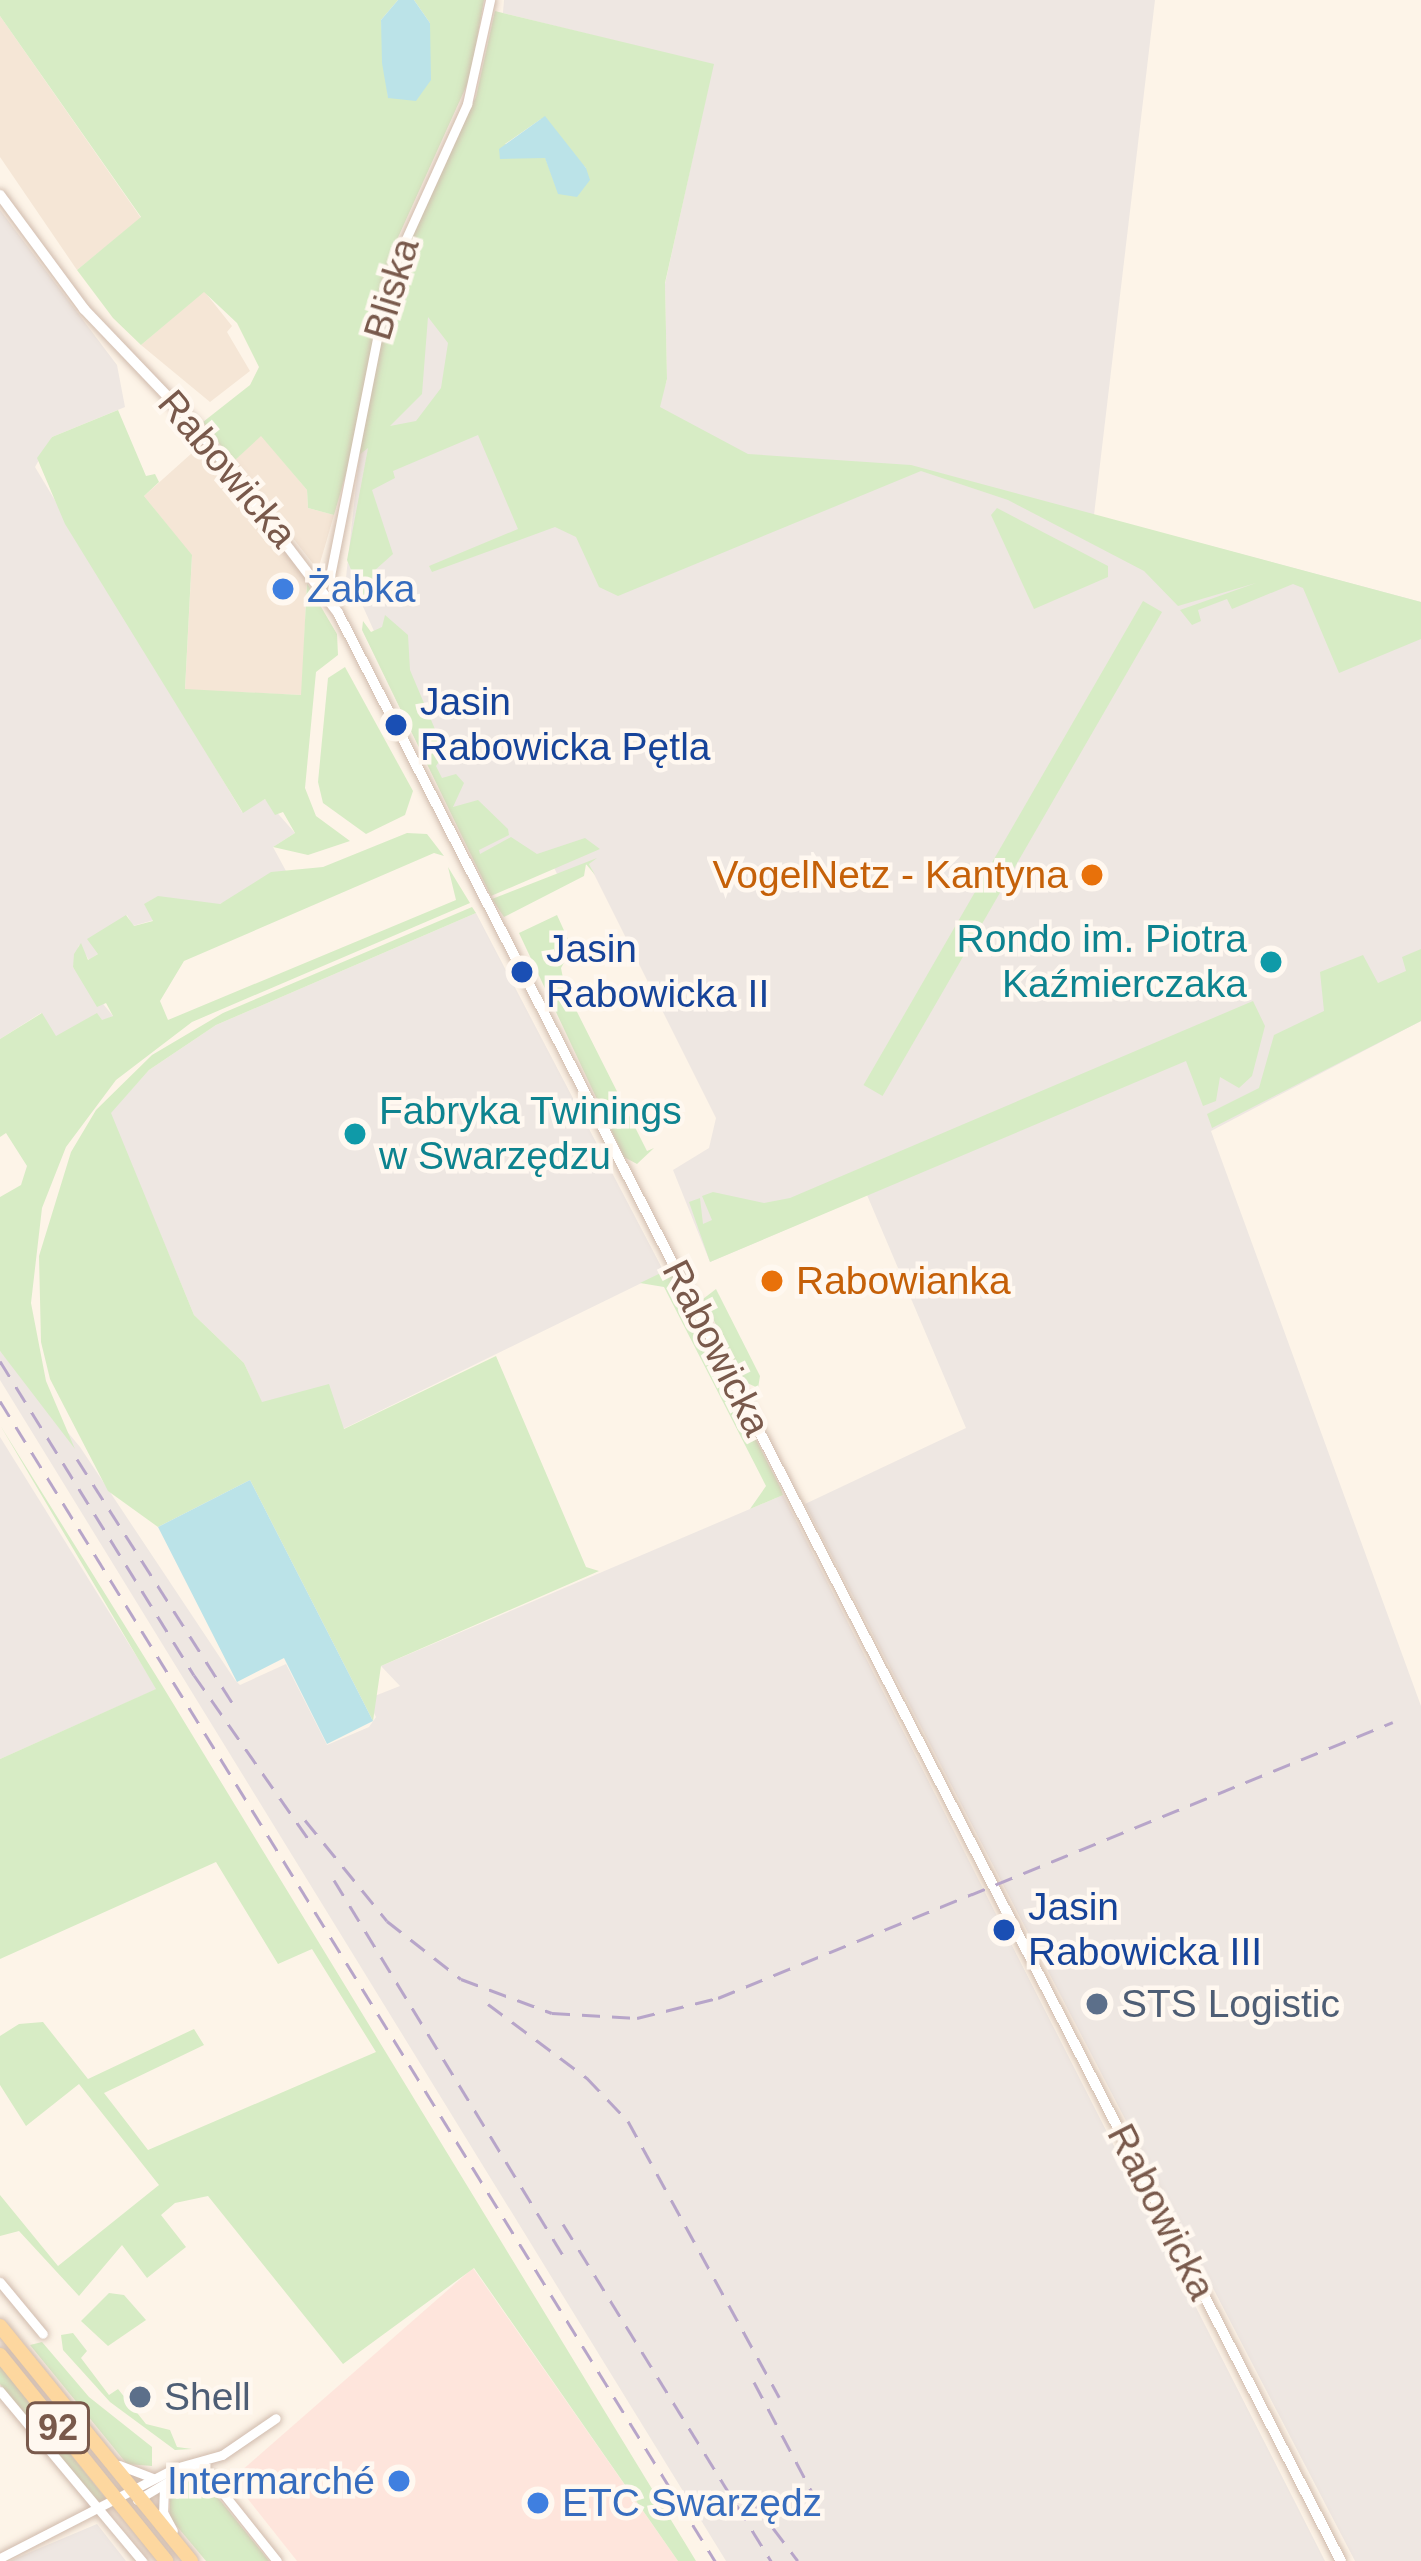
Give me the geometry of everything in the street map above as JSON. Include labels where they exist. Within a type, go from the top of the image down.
[{"type":"main road","name":"92","points":[[0,2326],[189,2559]]},
{"type":"main road","name":"92","points":[[0,2355],[166,2561]]},
{"type":"street","name":"Bliska","points":[[320,584],[330,576],[390,274],[466,104],[490,0]]},
{"type":"street","name":"Rabowicka","points":[[0,195],[84,309],[195,425],[320,584],[1341,2561]]},
{"type":"street","points":[[0,2282],[43,2334]]},
{"type":"street","points":[[0,2390],[142,2561]]},
{"type":"street","points":[[0,2558],[117,2500],[138,2496],[276,2418]]},
{"type":"street","points":[[104,2455],[133,2475],[161,2483]]},
{"type":"street","points":[[199,2462],[277,2561]]},
{"type":"street","points":[[161,2483],[163,2512],[189,2559]]},
{"type":"shaded area","points":[[504,0],[1155,0],[1094,515],[1421,602],[1421,1021],[1211,1131],[1421,1706],[1421,2561],[1355,2561],[805,1504],[966,1428],[867,1195],[710,1262],[673,1170],[709,1148],[716,1118],[589,864],[557,874],[552,863],[490,888],[360,600],[344,596],[362,431],[435,285],[660,400],[667,380],[665,284],[713,65],[503,13]]},
{"type":"shaded area","points":[[0,16],[141,218],[77,270],[0,157]]},
{"type":"shaded area","points":[[0,210],[117,365],[125,407],[52,437],[35,467],[242,812],[265,799],[295,833],[273,847],[286,871],[220,904],[145,905],[154,920],[133,926],[127,915],[92,943],[99,953],[89,960],[79,945],[73,967],[113,1016],[102,1021],[97,1014],[56,1037],[41,1013],[0,1039]]},
{"type":"shaded area","points":[[204,291],[232,326],[227,332],[250,371],[210,402],[141,345]]},
{"type":"shaded area","points":[[261,435],[307,490],[308,508],[334,515],[318,570],[233,462]]},
{"type":"shaded area","points":[[202,444],[307,576],[302,695],[185,690],[192,556],[144,496]]},
{"type":"shaded area","points":[[476,913],[664,1272],[343,1429],[262,1403],[244,1363],[194,1315],[110,1113],[149,1070],[216,1025]]},
{"type":"shaded area","points":[[0,1351],[80,1447],[235,1680],[240,1685],[286,1664],[327,1745],[369,1727],[376,1717],[367,1699],[400,1686],[381,1666],[783,1495],[1325,2561],[726,2561],[0,1380]]},
{"type":"shaded area","points":[[0,1437],[157,1689],[0,1759]]},
{"type":"shaded area","points":[[473,2268],[678,2561],[297,2561],[232,2479]]},
{"type":"shaded area","points":[[97,2524],[126,2561],[10,2561],[40,2548]]},
{"type":"green space","points":[[0,0],[398,0],[381,20],[388,97],[430,23],[414,0],[484,0],[470,78],[391,253],[399,261],[476,97],[495,11],[714,64],[665,283],[667,379],[660,407],[748,454],[911,465],[1421,602],[1421,639],[1339,673],[1303,588],[1293,584],[1232,609],[1227,599],[1198,610],[1201,621],[1192,625],[1180,610],[1256,583],[1178,606],[1144,571],[1008,500],[921,471],[618,596],[599,587],[576,537],[555,527],[432,572],[429,566],[518,529],[478,435],[393,471],[395,478],[372,490],[393,554],[374,571],[375,592],[362,596],[347,560],[368,448],[349,463],[334,515],[308,508],[307,490],[261,436],[233,462],[203,422],[250,385],[259,367],[237,323],[204,292],[141,345],[113,318],[77,270],[141,217],[0,16]],"holes":[[[541,119],[586,168],[555,184],[545,157],[505,144]],[[428,317],[448,343],[441,388],[416,421],[390,426],[422,394]]]},
{"type":"green space","points":[[118,410],[146,476],[155,474],[159,482],[144,496],[192,555],[185,689],[301,695],[307,583],[337,634],[338,655],[316,672],[305,788],[316,816],[350,841],[308,855],[273,847],[295,833],[283,812],[275,815],[265,799],[243,813],[65,524],[37,458],[52,437]]},
{"type":"green space","points":[[997,508],[1108,566],[1108,577],[1034,609],[991,515]]},
{"type":"green space","points":[[1143,601],[1162,612],[883,1096],[864,1085]]},
{"type":"green space","points":[[385,615],[408,635],[410,670],[445,753],[436,766],[442,778],[456,774],[464,783],[453,807],[478,800],[508,829],[509,835],[479,850],[480,854],[511,837],[537,854],[585,838],[600,849],[491,896],[362,630],[363,621],[371,632],[382,627]]},
{"type":"green space","points":[[345,667],[413,791],[405,815],[366,834],[323,803],[318,782],[328,678]]},
{"type":"green space","points":[[407,833],[427,834],[444,856],[434,853],[184,961],[160,1001],[168,1020],[456,900],[448,867],[470,903],[192,1022],[116,1080],[66,1147],[42,1208],[31,1303],[46,1381],[75,1449],[0,1351],[0,1197],[21,1185],[27,1166],[6,1133],[0,1137],[0,1039],[42,1013],[56,1036],[97,1013],[102,1020],[113,1016],[106,1003],[97,1007],[73,967],[74,954],[81,943],[88,960],[98,954],[87,939],[126,915],[134,926],[153,921],[144,904],[158,896],[220,904],[271,872],[323,867]]},
{"type":"green space","points":[[597,858],[589,864],[595,875],[586,864],[584,876],[504,917],[492,899]]},
{"type":"green space","points":[[472,907],[476,913],[216,1025],[149,1070],[111,1113],[194,1315],[244,1363],[262,1402],[329,1384],[344,1429],[496,1356],[586,1567],[599,1571],[381,1666],[373,1721],[250,1480],[158,1527],[108,1491],[50,1379],[41,1342],[39,1256],[71,1152],[96,1110],[152,1055],[223,1013]]},
{"type":"green space","points":[[557,915],[572,948],[561,968],[565,988],[647,1151],[654,1148],[637,1164],[624,1157],[519,933]]},
{"type":"green space","points":[[1421,949],[1421,1021],[1212,1128],[1207,1114],[1259,1088],[1274,1035],[1324,1011],[1320,972],[1363,955],[1378,983],[1406,971],[1402,957]]},
{"type":"green space","points":[[1253,1001],[1265,1026],[1252,1076],[1239,1088],[1220,1077],[1216,1101],[1203,1106],[1186,1061],[710,1262],[689,1202],[700,1198],[703,1224],[712,1220],[702,1196],[713,1192],[764,1203],[790,1198]]},
{"type":"green space","points":[[669,1269],[783,1495],[750,1509],[766,1486],[664,1287],[640,1283]]},
{"type":"green space","points":[[716,1289],[760,1376],[758,1388],[745,1382],[703,1299]]},
{"type":"green space","points":[[0,1425],[696,2561],[678,2561],[474,2268],[343,2364],[208,2196],[175,2203],[161,2215],[186,2247],[147,2278],[122,2245],[79,2296],[19,2231],[0,2236],[0,2195],[58,2266],[159,2185],[79,2084],[26,2126],[0,2085],[0,2036],[19,2024],[43,2022],[88,2079],[194,2029],[204,2045],[104,2093],[148,2150],[376,2052],[312,1949],[278,1964],[216,1862],[0,1959],[0,1759],[156,1689]]},
{"type":"green space","points":[[109,2293],[124,2295],[146,2320],[108,2346],[81,2321]]},
{"type":"green space","points":[[73,2333],[87,2351],[81,2358],[109,2395],[118,2389],[146,2424],[170,2430],[177,2447],[192,2449],[175,2450],[110,2402],[63,2350],[61,2335]]},
{"type":"green space","points":[[42,2342],[89,2397],[152,2447],[152,2466],[127,2464],[30,2345]]},
{"type":"green space","points":[[0,2366],[106,2499],[97,2503],[0,2384]]},
{"type":"green space","points":[[183,2481],[207,2484],[269,2561],[206,2561],[170,2518],[170,2496]]},
{"type":"water","points":[[398,0],[414,0],[430,23],[431,80],[416,101],[388,98],[381,20]]},
{"type":"water","points":[[545,116],[586,168],[590,180],[577,197],[558,194],[545,158],[500,159],[499,149]]},
{"type":"water","points":[[250,1480],[373,1721],[327,1744],[284,1658],[237,1682],[158,1527]]},
{"type":"railway","points":[[0,1361],[194,1675],[309,1840]]},
{"type":"railway","points":[[0,1401],[715,2561]]},
{"type":"railway","points":[[77,1459],[235,1707]]},
{"type":"railway","points":[[305,1820],[387,1921],[461,1979],[552,2013],[637,2018],[718,1998],[1393,1722]]},
{"type":"railway","points":[[334,1880],[563,2255]]},
{"type":"railway","points":[[488,2004],[587,2078],[628,2121],[779,2397]]},
{"type":"railway","points":[[563,2224],[771,2561]]},
{"type":"railway","points":[[754,2382],[822,2511]]},
{"type":"railway","points":[[755,2504],[798,2561]]},
{"type":"place","name":"Żabka","points":[[283,589]]},
{"type":"place","name":"Jasin Rabowicka Pętla","points":[[396,725]]},
{"type":"place","name":"VogelNetz - Kantyna","points":[[1092,875]]},
{"type":"place","name":"Rondo im. Piotra Kaźmierczaka","points":[[1271,962]]},
{"type":"place","name":"Jasin Rabowicka II","points":[[522,972]]},
{"type":"place","name":"Fabryka Twinings w Swarzędzu","points":[[355,1134]]},
{"type":"place","name":"Rabowianka","points":[[772,1281]]},
{"type":"place","name":"Jasin Rabowicka III","points":[[1004,1930]]},
{"type":"place","name":"STS Logistic","points":[[1097,2004]]},
{"type":"place","name":"Shell","points":[[140,2397]]},
{"type":"place","name":"Intermarché","points":[[399,2481]]},
{"type":"place","name":"ETC Swarzędz","points":[[538,2503]]}]
